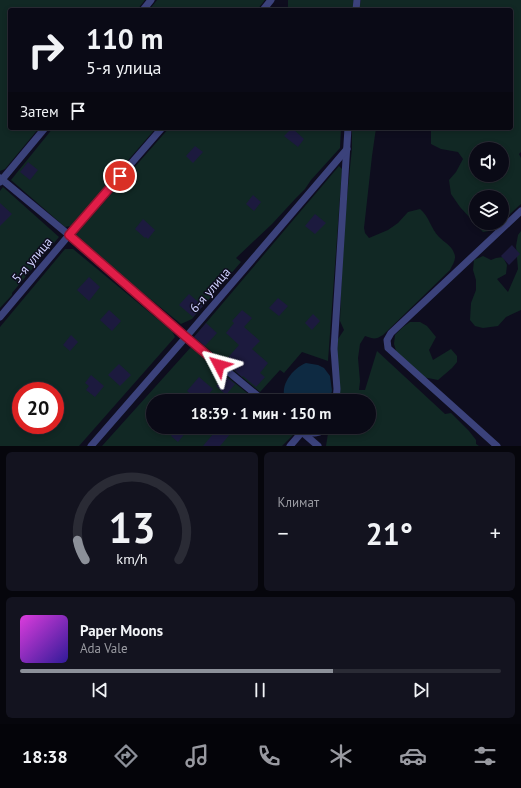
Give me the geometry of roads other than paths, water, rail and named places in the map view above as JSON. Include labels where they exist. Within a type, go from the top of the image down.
[{"type":"lane","points":[[145,8],[151,0]]},
{"type":"lane","points":[[265,8],[271,0]]},
{"type":"lane","points":[[43,130],[1,180],[69,235],[186,337],[255,394]]},
{"type":"lane","name":"5-я улица","points":[[0,317],[160,130]]},
{"type":"lane","points":[[337,394],[334,349],[348,130]]},
{"type":"lane","name":"6-я улица","points":[[91,446],[347,150]]},
{"type":"lane","points":[[496,446],[388,348],[387,340],[391,333],[521,211]]},
{"type":"lane","points":[[290,446],[300,434]]},
{"type":"lane","points":[[304,434],[318,446]]},
{"type":"water","points":[[306,363],[318,365],[324,368],[330,376],[331,394],[284,394],[285,384],[288,378],[301,365]]}]
